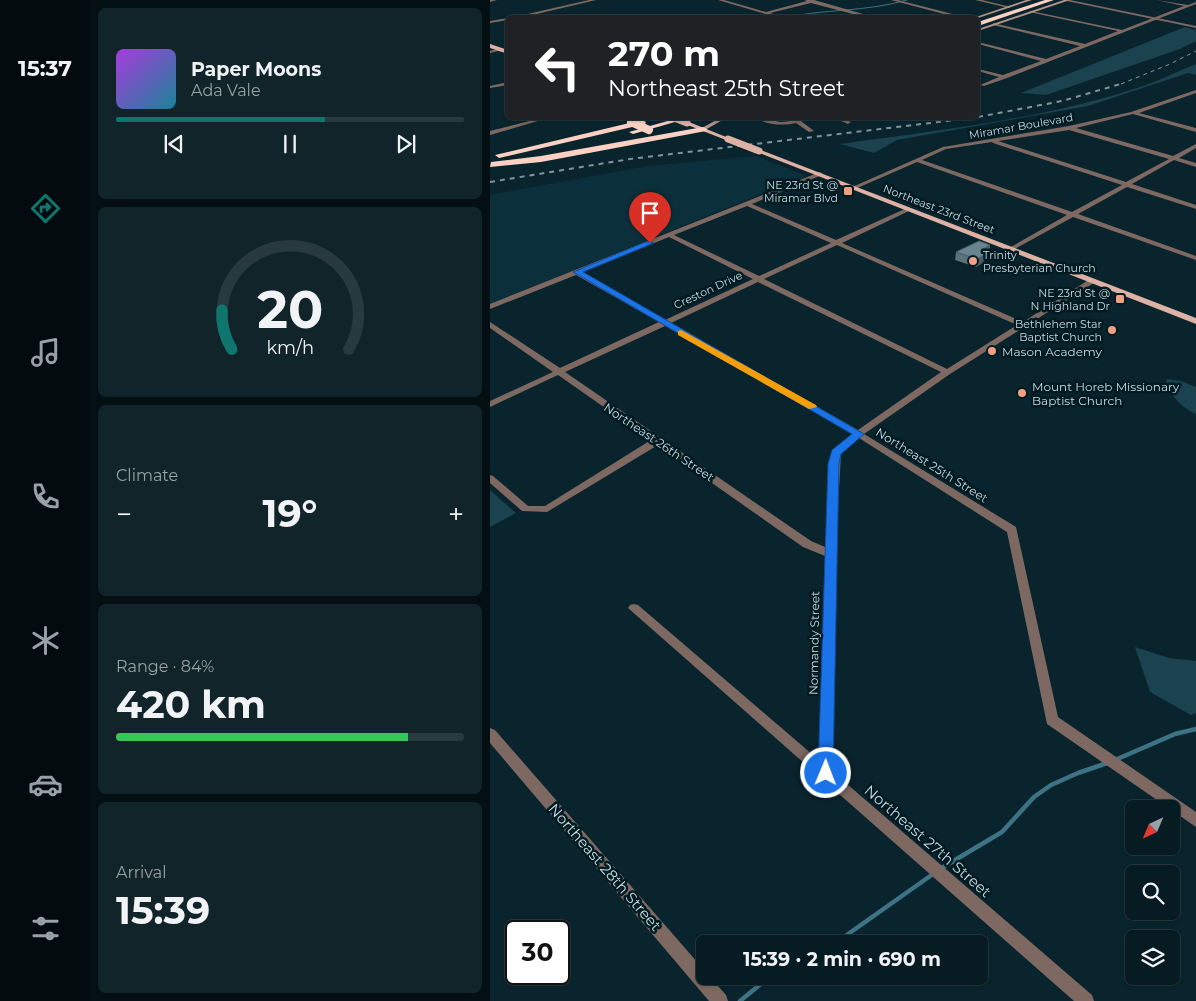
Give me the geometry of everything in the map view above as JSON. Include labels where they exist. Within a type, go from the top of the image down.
[{"type":"highway","points":[[980,22],[1044,0]]},
{"type":"highway","points":[[980,22],[1051,0]]},
{"type":"highway","points":[[490,160],[617,120],[631,122],[647,134]]},
{"type":"highway","points":[[490,160],[653,120]]},
{"type":"highway","points":[[490,160],[586,144],[686,120]]},
{"type":"highway","points":[[490,160],[541,159],[647,134],[687,134],[704,129]]},
{"type":"main road","points":[[980,16],[1030,0]]},
{"type":"main road","points":[[980,29],[1066,0]]},
{"type":"main road","points":[[490,46],[505,51]]},
{"type":"main road","name":"Northeast 23rd Street","points":[[686,120],[728,139],[1196,321]]},
{"type":"main road","points":[[704,129],[720,120]]},
{"type":"street","points":[[490,1],[496,0]]},
{"type":"street","points":[[526,15],[594,0]]},
{"type":"street","points":[[720,0],[776,15]]},
{"type":"street","points":[[767,12],[811,0],[864,15]]},
{"type":"street","points":[[892,0],[954,15]]},
{"type":"street","points":[[978,0],[1009,7]]},
{"type":"street","points":[[1066,0],[1196,27]]},
{"type":"street","points":[[1158,0],[1189,6]]},
{"type":"street","points":[[982,85],[1196,3]]},
{"type":"street","points":[[1031,12],[1122,32]]},
{"type":"street","points":[[490,22],[505,19]]},
{"type":"street","points":[[994,24],[1087,46]]},
{"type":"street","points":[[980,44],[1048,61]]},
{"type":"street","points":[[490,52],[500,50]]},
{"type":"street","points":[[980,71],[1005,77]]},
{"type":"street","points":[[490,88],[505,84]]},
{"type":"street","name":"Miramar Boulevard","points":[[853,188],[945,148],[993,142],[1070,128],[1133,113],[1196,91]]},
{"type":"street","points":[[1183,96],[1196,100]]},
{"type":"street","points":[[1133,113],[1196,130]]},
{"type":"street","points":[[490,134],[538,120]]},
{"type":"street","points":[[764,120],[773,124],[799,120]]},
{"type":"street","points":[[842,120],[848,122]]},
{"type":"street","points":[[796,121],[811,131]]},
{"type":"street","points":[[1070,128],[1196,165]]},
{"type":"street","points":[[993,142],[1196,207]]},
{"type":"street","points":[[1011,249],[1196,146]]},
{"type":"street","points":[[917,160],[1196,258]]},
{"type":"street","points":[[490,307],[820,174]]},
{"type":"street","points":[[748,204],[1024,324]]},
{"type":"street","name":"Creston Drive","points":[[490,404],[909,209]]},
{"type":"street","points":[[669,236],[947,372]]},
{"type":"street","name":"Northeast 25th Street","points":[[577,272],[858,434],[1012,530],[1052,720],[1196,820]]},
{"type":"street","name":"Normandy Street","points":[[826,773],[831,554],[836,453],[858,434],[947,372],[1093,281]]},
{"type":"street","name":"Northeast 26th Street","points":[[490,324],[807,544],[831,554]]},
{"type":"street","points":[[490,478],[526,509],[536,511],[547,509],[657,441]]},
{"type":"street","name":"Northeast 27th Street","points":[[634,608],[1086,1001]]},
{"type":"street","name":"Northeast 28th Street","points":[[490,734],[720,1001]]},
{"type":"shaded area","points":[[1185,27],[1196,30],[1196,41],[1180,49],[1046,95],[1021,93]]},
{"type":"shaded area","points":[[1196,64],[1196,75],[1188,73],[1088,106],[897,140],[874,153],[840,144],[993,122],[1069,107],[1143,86]]},
{"type":"shaded area","points":[[756,156],[806,176],[490,304],[490,195],[647,166]]},
{"type":"shaded area","points":[[1166,379],[1181,381],[1196,387],[1196,414],[1176,400],[1167,385]]},
{"type":"shaded area","points":[[490,490],[516,513],[490,527]]},
{"type":"shaded area","points":[[1135,647],[1169,658],[1196,661],[1196,713],[1191,715],[1150,692]]},
{"type":"building","points":[[979,241],[990,245],[981,250],[988,253],[977,259],[956,252]]},
{"type":"waterway","points":[[797,15],[876,7],[907,0]]},
{"type":"waterway","points":[[1115,760],[1175,734],[1196,729]]},
{"type":"waterway","points":[[940,869],[1002,832],[1034,797],[1051,785],[1107,763]]},
{"type":"waterway","points":[[847,935],[933,874]]},
{"type":"waterway","points":[[740,1001],[760,985]]},
{"type":"railway","points":[[1122,84],[1196,51]]},
{"type":"railway","points":[[980,117],[1062,101],[1122,84]]},
{"type":"railway","points":[[490,182],[630,159],[955,120]]},
{"type":"slow traffic","points":[[681,333],[812,407]]},
{"type":"place","name":"NE 23rd St @ Miramar Blvd","points":[[848,191]]},
{"type":"place","name":"Trinity Presbyterian Church","points":[[973,261]]},
{"type":"place","name":"NE 23rd St @ N Highland Dr","points":[[1120,299]]},
{"type":"place","name":"Bethlehem Star Baptist Church","points":[[1112,330]]},
{"type":"place","name":"Mason Academy","points":[[992,351]]},
{"type":"place","name":"Mount Horeb Missionary Baptist Church","points":[[1022,393]]},
{"type":"route","points":[[650,243],[577,272],[858,434],[836,453],[834,464],[829,576],[826,773]]}]
